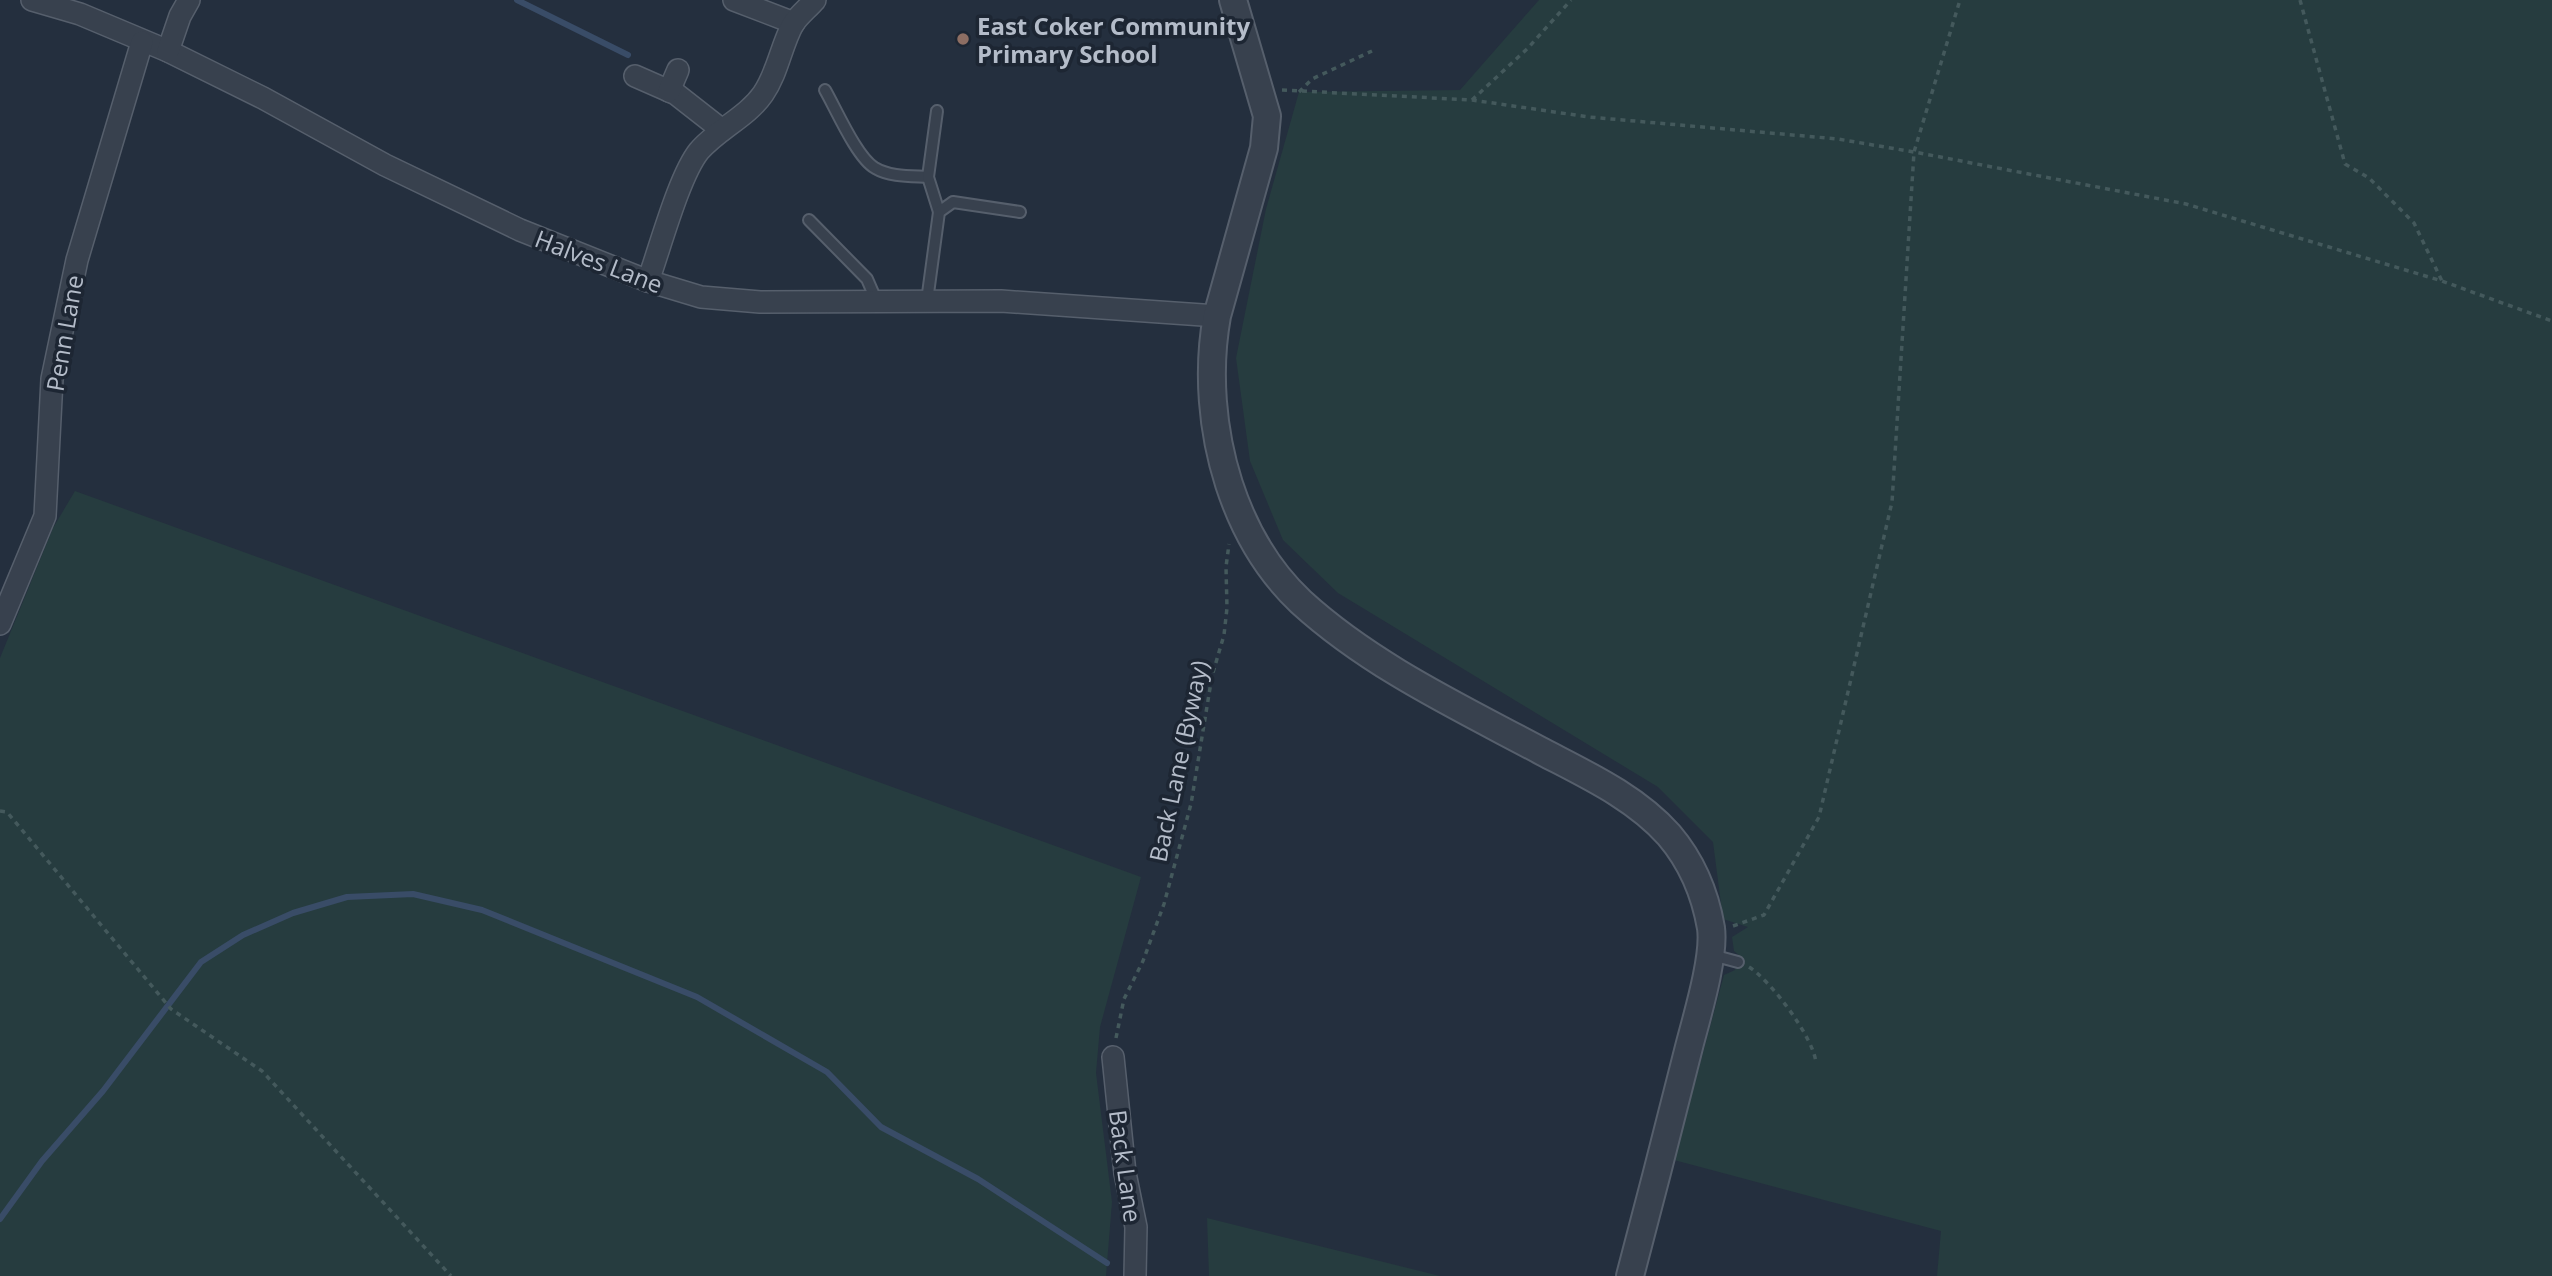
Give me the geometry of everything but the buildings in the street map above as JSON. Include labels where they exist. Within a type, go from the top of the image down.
[{"type":"street","name":"Halves Lane","points":[[33,0],[80,14],[168,51],[263,98],[385,165],[520,230],[648,281],[701,297],[760,302],[1001,301],[1217,316]]},
{"type":"street","points":[[168,51],[180,16],[189,0]]},
{"type":"street","points":[[648,281],[682,185],[697,153],[748,111],[763,95],[774,76],[794,23],[814,0]]},
{"type":"street","points":[[1233,0],[1267,116],[1265,148],[1217,316],[1212,374],[1215,424],[1223,466],[1237,508],[1254,542],[1300,600],[1375,657],[1453,704],[1624,797],[1668,835],[1693,870],[1703,894],[1710,943],[1692,1034],[1630,1276]]},
{"type":"street","points":[[739,1],[794,23]]},
{"type":"street","name":"Penn Lane","points":[[0,624],[45,516],[55,366],[77,260],[142,42]]},
{"type":"street","points":[[669,91],[678,70]]},
{"type":"street","points":[[635,76],[669,91],[693,106],[722,130]]},
{"type":"street","name":"Back Lane","points":[[1112,1057],[1125,1173],[1136,1227],[1135,1276]]},
{"type":"lane","points":[[825,90],[857,148],[873,168],[893,174],[928,177]]},
{"type":"lane","points":[[927,301],[939,212],[928,177],[937,111]]},
{"type":"lane","points":[[939,212],[953,202],[1020,212]]},
{"type":"lane","points":[[809,220],[867,279],[877,302]]},
{"type":"lane","points":[[1710,943],[1738,962]]},
{"type":"path","points":[[1472,100],[1528,48],[1571,0]]},
{"type":"path","points":[[1710,943],[1741,924],[1764,915],[1819,817],[1892,502],[1914,152],[1960,0]]},
{"type":"path","points":[[2300,0],[2345,164],[2369,178],[2414,223],[2442,281]]},
{"type":"path","points":[[1299,92],[1312,79],[1372,51]]},
{"type":"path","points":[[1259,88],[1472,100],[1589,117],[1838,139],[1914,152],[2186,204],[2442,281],[2552,321]]},
{"type":"path","name":"Back Lane (Byway)","points":[[1112,1057],[1124,999],[1143,961],[1164,904],[1191,804],[1212,676],[1224,635],[1228,544]]},
{"type":"path","points":[[0,811],[7,812],[172,1009],[262,1071],[451,1276]]},
{"type":"path","points":[[1738,962],[1757,972],[1785,1006],[1811,1042],[1816,1063]]},
{"type":"green space","points":[[1539,0],[2552,0],[2552,1276],[1937,1276],[1941,1231],[1674,1160],[1724,975],[1735,970],[1740,956],[1734,951],[1732,937],[1748,927],[1723,919],[1713,842],[1658,787],[1338,593],[1283,540],[1250,461],[1236,358],[1266,209],[1299,92],[1460,90]]},
{"type":"green space","points":[[75,491],[1141,877],[1100,1027],[1096,1073],[1112,1202],[1106,1276],[0,1276],[0,658],[53,528]]},
{"type":"green space","points":[[1207,1218],[1440,1276],[1209,1276]]},
{"type":"waterway","points":[[517,0],[628,55]]},
{"type":"waterway","points":[[0,1219],[42,1161],[103,1091],[201,962],[243,935],[293,913],[347,897],[413,894],[482,910],[697,997],[827,1072],[881,1127],[978,1179],[1107,1263]]},
{"type":"place","name":"East Coker Community Primary School","points":[[963,39]]}]
